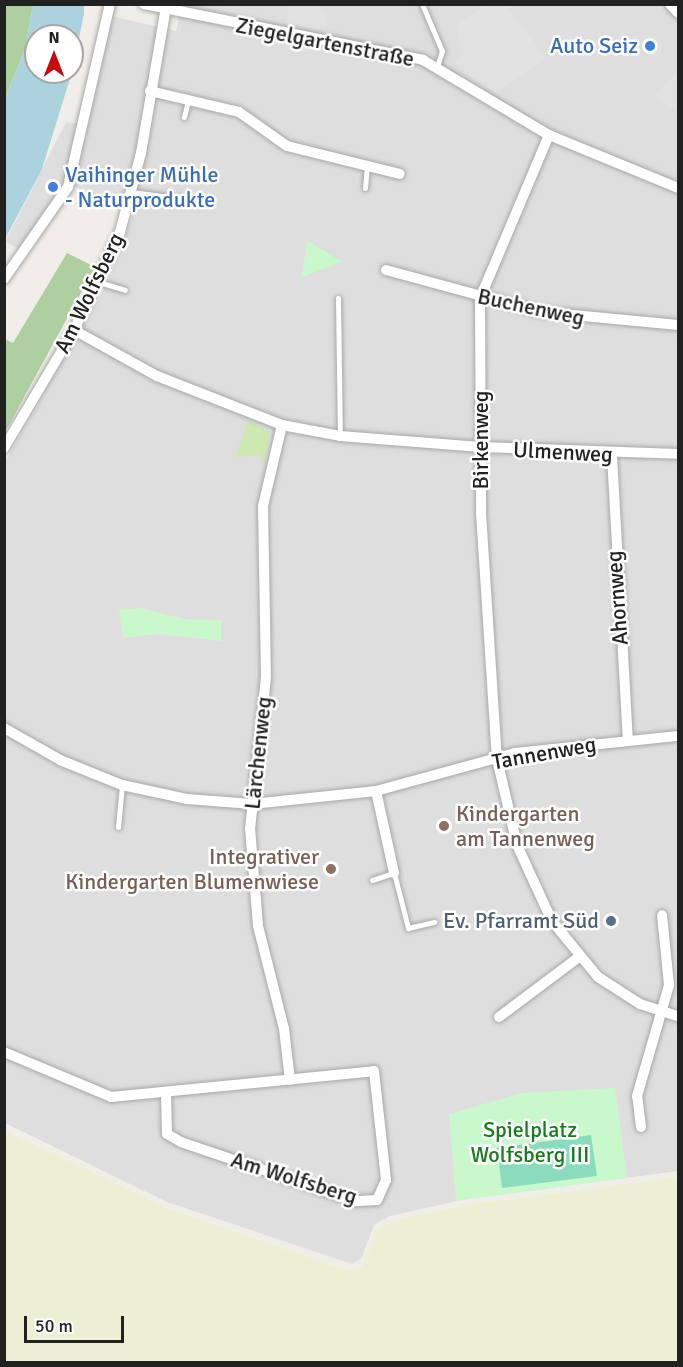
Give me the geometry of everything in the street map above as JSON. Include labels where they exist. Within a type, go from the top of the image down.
[{"type":"street","points":[[4,279],[68,187],[110,4]]},
{"type":"street","name":"Ziegelgartenstraße","points":[[144,4],[165,12],[437,66],[549,135],[678,188]]},
{"type":"street","points":[[670,4],[678,13]]},
{"type":"street","name":"Am Wolfsberg","points":[[4,448],[74,330],[99,282],[132,192],[165,12]]},
{"type":"street","points":[[150,91],[238,112],[287,146],[400,174]]},
{"type":"street","name":"Birkenweg","points":[[549,135],[480,298],[484,601],[497,759],[526,870],[552,921],[579,957],[616,990],[661,1011],[678,1016]]},
{"type":"street","name":"Buchenweg","points":[[386,270],[480,298],[595,320],[678,325]]},
{"type":"street","name":"Ulmenweg","points":[[74,330],[157,376],[282,425],[340,436],[481,447],[612,456],[678,454]]},
{"type":"street","name":"Lärchenweg","points":[[282,425],[264,496],[266,677],[252,804],[258,926],[284,1029],[290,1080]]},
{"type":"street","name":"Ahornweg","points":[[612,456],[628,739]]},
{"type":"street","name":"Tannenweg","points":[[4,728],[60,760],[122,785],[187,799],[252,804],[376,791],[497,759],[628,739],[678,736]]},
{"type":"street","points":[[376,791],[394,873]]},
{"type":"street","points":[[641,1127],[637,1096],[669,985],[662,915]]},
{"type":"street","points":[[500,1017],[579,957]]},
{"type":"street","name":"Am Wolfsberg","points":[[4,1052],[111,1098],[374,1071],[386,1180],[377,1200],[355,1200],[181,1142],[167,1134],[166,1094]]},
{"type":"lane","name":"Ziegelgartenstraße","points":[[422,4],[442,51],[437,66]]},
{"type":"lane","points":[[184,117],[188,101]]},
{"type":"lane","points":[[365,188],[367,167]]},
{"type":"lane","points":[[132,192],[204,202]]},
{"type":"lane","points":[[99,282],[125,290]]},
{"type":"lane","points":[[338,298],[340,436]]},
{"type":"lane","points":[[118,827],[122,785]]},
{"type":"lane","points":[[372,880],[394,873],[408,928],[434,921]]},
{"type":"shaded area","points":[[182,5],[678,5],[678,1171],[466,1199],[390,1216],[374,1225],[361,1259],[352,1264],[167,1202],[5,1123],[5,462],[106,286],[134,214],[67,183],[22,250],[5,242],[66,122],[89,125],[111,16],[176,31]]},
{"type":"shaded area","points":[[289,5],[320,5],[327,15],[326,30],[286,23]]},
{"type":"shaded area","points":[[487,5],[506,5],[546,58],[495,93],[453,62],[463,56],[457,25]]},
{"type":"shaded area","points":[[678,70],[678,110],[653,98]]},
{"type":"green space","points":[[5,5],[33,5],[30,24],[24,24],[24,51],[5,98]]},
{"type":"green space","points":[[307,240],[342,262],[302,277]]},
{"type":"green space","points":[[67,253],[95,267],[5,432],[5,339],[13,343]]},
{"type":"green space","points":[[248,420],[269,432],[265,464],[259,455],[235,457]]},
{"type":"green space","points":[[140,608],[184,619],[221,620],[221,641],[158,634],[123,638],[119,610]]},
{"type":"green space","name":"Spielplatz Wolfsberg III","points":[[615,1088],[627,1178],[456,1201],[449,1114],[522,1093]]},
{"type":"green space","points":[[4,1130],[165,1207],[345,1270],[361,1268],[379,1229],[392,1221],[467,1205],[678,1177],[678,1362],[5,1362]]},
{"type":"green space","points":[[591,1135],[597,1176],[502,1188],[497,1148]]},
{"type":"water","points":[[33,5],[84,5],[82,24],[30,24]]},
{"type":"water","points":[[24,51],[24,84],[68,84],[42,169],[5,239],[5,98]]},
{"type":"place","name":"Auto Seiz","points":[[650,46]]},
{"type":"place","name":"Vaihinger Mühle - Naturprodukte","points":[[53,187]]},
{"type":"place","name":"Kindergarten am Tannenweg","points":[[444,826]]},
{"type":"place","name":"Integrativer Kindergarten Blumenwiese","points":[[331,869]]},
{"type":"place","name":"Ev. Pfarramt Süd","points":[[611,921]]}]
